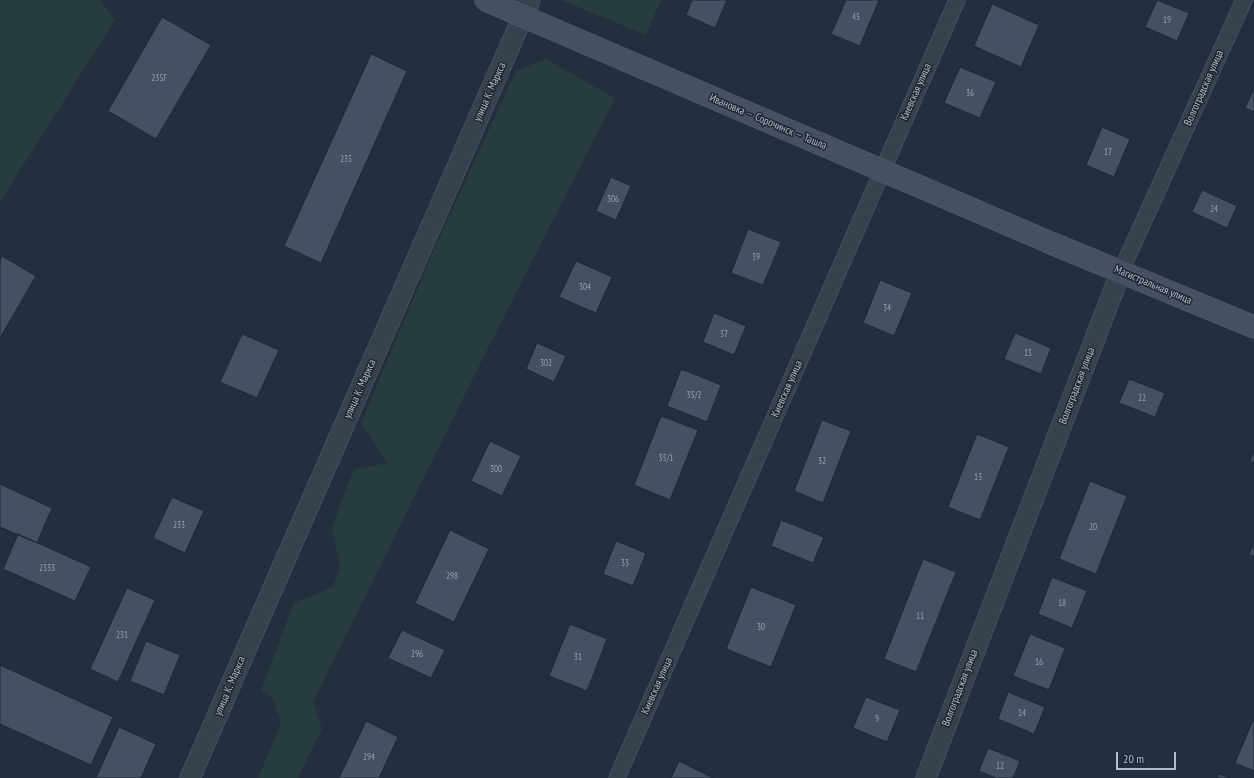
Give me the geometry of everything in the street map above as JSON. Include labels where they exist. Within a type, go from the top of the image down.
[{"type":"main road","name":"Ивановка — Сорочинск — Ташла","points":[[485,0],[1051,243]]},
{"type":"main road","name":"Магистральная улица","points":[[1051,243],[1254,327]]},
{"type":"street","name":"улица К. Маркса","points":[[190,778],[530,0]]},
{"type":"street","name":"Киевская улица","points":[[617,778],[957,0]]},
{"type":"street","name":"Волгоградская улица","points":[[926,778],[1121,271],[1244,0]]},
{"type":"green space","points":[[0,0],[100,0],[115,20],[0,202]]},
{"type":"green space","points":[[561,0],[661,0],[646,35]]},
{"type":"green space","points":[[546,59],[615,98],[480,364],[313,702],[322,729],[298,778],[258,778],[281,723],[274,700],[261,690],[294,603],[333,587],[340,567],[332,527],[354,469],[388,463],[361,423],[436,245],[516,71]]},
{"type":"building","points":[[692,0],[727,0],[715,28],[686,15]]},
{"type":"building","points":[[846,0],[879,0],[860,46],[831,34]]},
{"type":"building","points":[[1157,0],[1189,13],[1177,41],[1145,27]]},
{"type":"building","points":[[992,4],[1039,25],[1021,67],[974,46]]},
{"type":"building","points":[[162,17],[211,45],[156,139],[108,111]]},
{"type":"building","points":[[371,54],[407,71],[321,263],[284,246]]},
{"type":"building","points":[[960,67],[996,82],[980,118],[944,103]]},
{"type":"building","points":[[1254,88],[1254,112],[1245,108]]},
{"type":"building","points":[[1102,127],[1130,139],[1114,177],[1086,165]]},
{"type":"building","points":[[611,177],[631,186],[616,220],[596,211]]},
{"type":"building","points":[[1202,190],[1237,206],[1227,228],[1192,212]]},
{"type":"building","points":[[748,229],[781,242],[763,285],[731,273]]},
{"type":"building","points":[[2,256],[36,276],[0,338],[0,261]]},
{"type":"building","points":[[576,261],[612,277],[596,313],[559,297]]},
{"type":"building","points":[[880,280],[912,293],[894,336],[863,323]]},
{"type":"building","points":[[714,313],[746,326],[734,355],[703,342]]},
{"type":"building","points":[[1015,333],[1051,348],[1041,374],[1004,359]]},
{"type":"building","points":[[242,334],[279,350],[257,398],[220,382]]},
{"type":"building","points":[[537,343],[566,356],[554,382],[526,369]]},
{"type":"building","points":[[681,369],[721,385],[707,422],[667,406]]},
{"type":"building","points":[[1129,379],[1165,393],[1155,417],[1119,403]]},
{"type":"building","points":[[661,416],[698,430],[670,500],[634,485]]},
{"type":"building","points":[[822,420],[851,431],[823,503],[794,491]]},
{"type":"building","points":[[977,434],[1009,447],[980,520],[948,507]]},
{"type":"building","points":[[490,441],[521,456],[502,496],[471,481]]},
{"type":"building","points":[[1254,450],[1254,463],[1250,461]]},
{"type":"building","points":[[1090,481],[1127,496],[1096,574],[1059,559]]},
{"type":"building","points":[[0,484],[52,508],[37,543],[0,527]]},
{"type":"building","points":[[172,497],[204,511],[185,553],[153,538]]},
{"type":"building","points":[[781,520],[824,537],[813,563],[771,546]]},
{"type":"building","points":[[450,530],[489,549],[454,622],[415,603]]},
{"type":"building","points":[[18,534],[91,567],[75,601],[3,569]]},
{"type":"building","points":[[616,541],[646,553],[633,586],[603,574]]},
{"type":"building","points":[[1254,543],[1254,557],[1249,554]]},
{"type":"building","points":[[923,559],[956,572],[916,672],[884,659]]},
{"type":"building","points":[[1052,577],[1087,591],[1072,628],[1038,614]]},
{"type":"building","points":[[751,587],[796,605],[771,667],[726,649]]},
{"type":"building","points":[[127,588],[155,600],[118,682],[90,669]]},
{"type":"building","points":[[570,624],[607,639],[587,691],[549,676]]},
{"type":"building","points":[[402,630],[445,650],[431,678],[388,658]]},
{"type":"building","points":[[1030,634],[1065,648],[1049,690],[1013,676]]},
{"type":"building","points":[[146,641],[180,655],[164,695],[130,681]]},
{"type":"building","points":[[0,665],[113,717],[91,765],[0,724]]},
{"type":"building","points":[[1008,692],[1045,707],[1034,734],[998,719]]},
{"type":"building","points":[[866,697],[900,710],[887,742],[853,728]]},
{"type":"building","points":[[1254,720],[1254,771],[1235,763]]},
{"type":"building","points":[[366,721],[398,737],[379,778],[339,778]]},
{"type":"building","points":[[119,727],[156,744],[141,778],[96,778]]},
{"type":"building","points":[[988,748],[1020,761],[1013,778],[996,778],[979,771]]},
{"type":"building","points":[[679,761],[713,778],[671,778]]},
{"type":"building","points":[[1219,774],[1230,778],[1217,778]]}]
